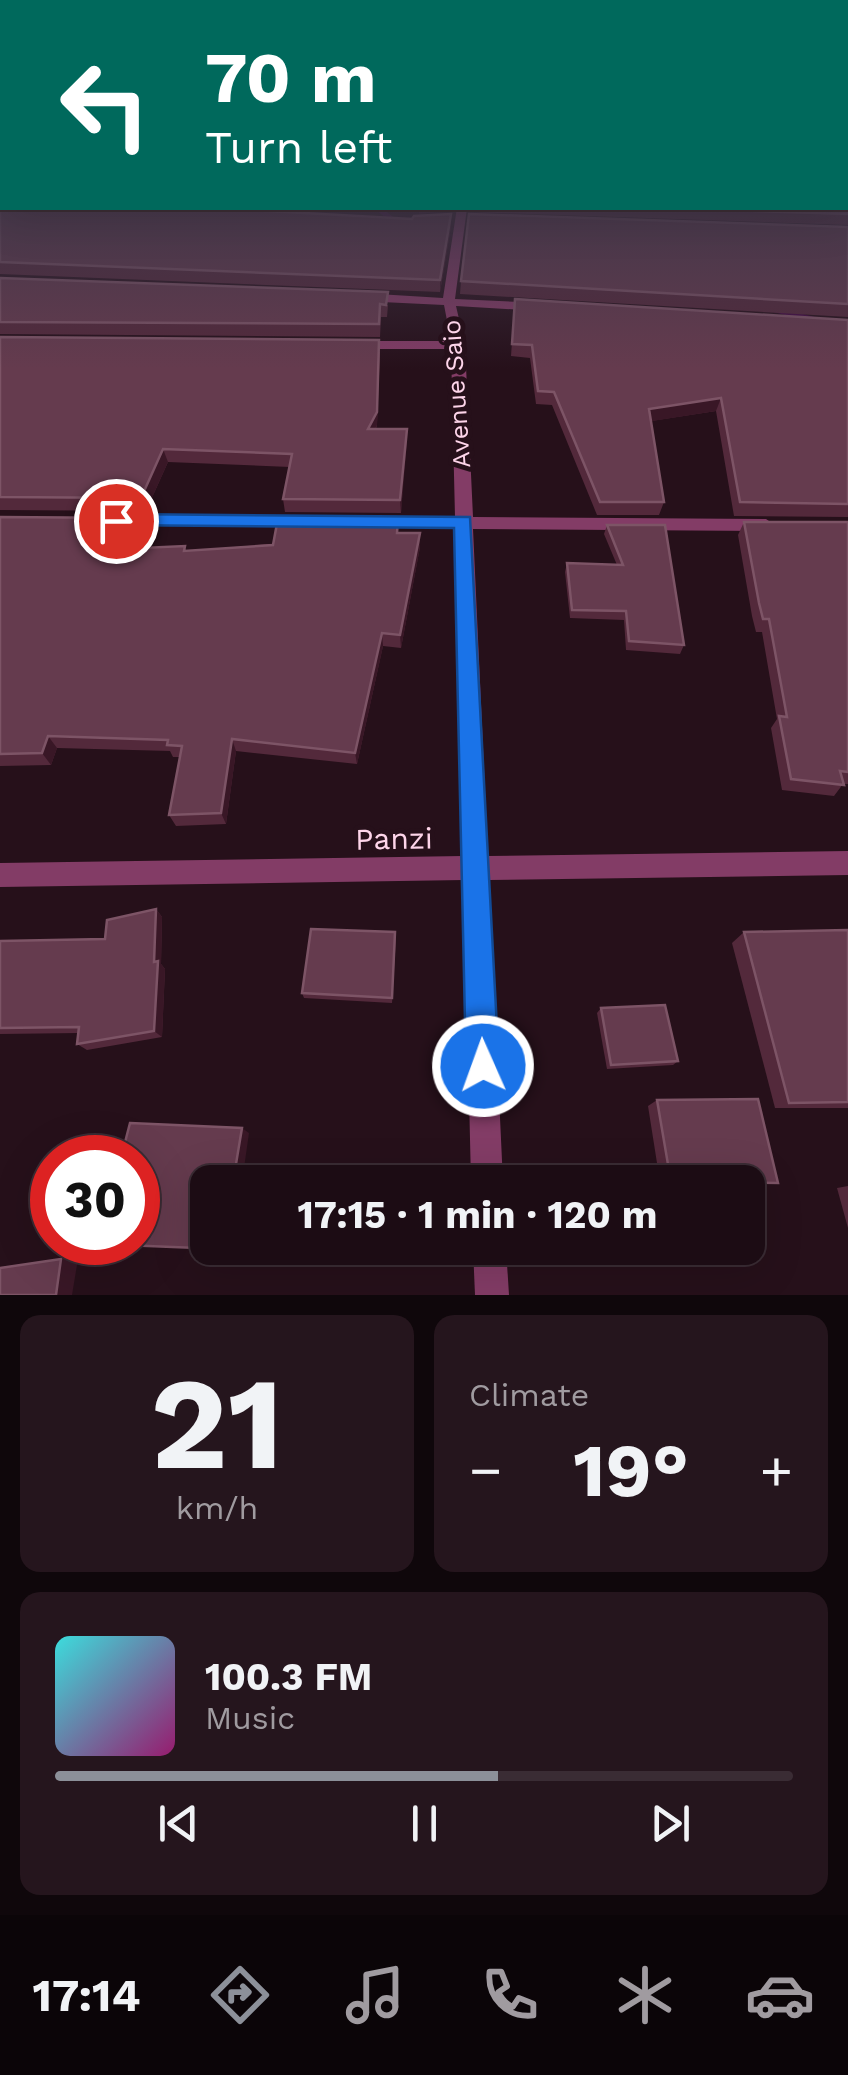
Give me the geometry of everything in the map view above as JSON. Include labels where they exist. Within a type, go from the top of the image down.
[{"type":"street","name":"Avenue Saio","points":[[457,248],[449,300],[458,345],[487,1165]]},
{"type":"street","points":[[354,297],[564,308]]},
{"type":"street","points":[[338,344],[458,345]]},
{"type":"street","points":[[96,521],[328,522]]},
{"type":"street","points":[[348,522],[790,526]]},
{"type":"street","name":"Panzi","points":[[0,875],[475,871],[848,862]]},
{"type":"street","points":[[491,1265],[492,1295]]},
{"type":"building","points":[[0,248],[445,248],[440,280],[0,262]]},
{"type":"building","points":[[465,248],[848,248],[848,304],[461,281]]},
{"type":"building","points":[[0,278],[388,292],[386,305],[380,304],[379,324],[0,322]]},
{"type":"building","points":[[515,299],[848,320],[848,504],[740,502],[721,398],[649,409],[664,502],[600,502],[554,392],[538,391],[532,345],[512,344]]},
{"type":"building","points":[[0,337],[379,340],[377,412],[368,429],[407,429],[400,500],[283,499],[292,454],[163,449],[141,498],[0,497]]},
{"type":"building","points":[[0,517],[133,518],[119,549],[185,546],[184,551],[273,545],[278,518],[398,519],[397,533],[420,533],[400,635],[382,633],[355,753],[232,739],[221,813],[169,815],[182,746],[167,745],[168,740],[48,736],[42,753],[0,754]]},
{"type":"building","points":[[744,522],[848,522],[848,772],[840,771],[844,785],[791,779],[779,716],[787,717],[769,619],[763,619]]},
{"type":"building","points":[[607,525],[665,525],[684,645],[629,641],[626,611],[572,610],[567,563],[623,565]]},
{"type":"building","points":[[156,909],[154,1031],[77,1044],[79,1027],[0,1028],[0,941],[105,939],[107,920]]},
{"type":"building","points":[[311,929],[395,932],[392,998],[302,993]]},
{"type":"building","points":[[848,930],[848,1102],[789,1103],[744,932]]},
{"type":"building","points":[[665,1005],[678,1061],[611,1065],[601,1008]]},
{"type":"building","points":[[758,1099],[778,1183],[765,1183],[765,1165],[668,1165],[657,1100]]},
{"type":"building","points":[[130,1123],[242,1128],[236,1165],[190,1165],[190,1248],[160,1246],[160,1135],[127,1135]]},
{"type":"building","points":[[60,1265],[56,1295],[0,1295],[0,1268]]},
{"type":"waterway","points":[[773,309],[848,329]]},
{"type":"route","points":[[116,521],[464,522],[483,1066]]}]
